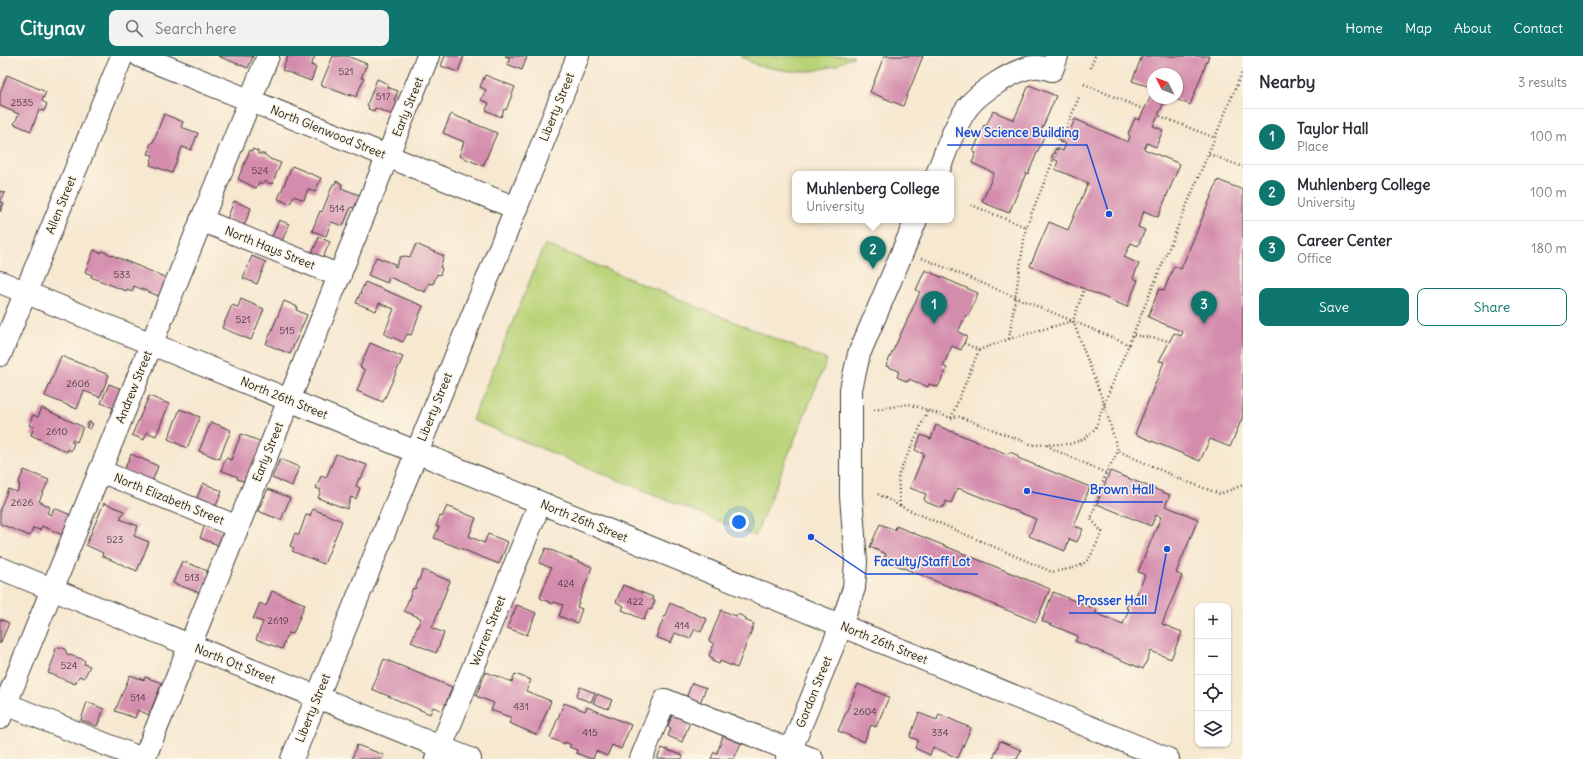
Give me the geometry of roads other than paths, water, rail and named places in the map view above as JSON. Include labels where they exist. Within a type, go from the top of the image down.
[{"type":"street","name":"Allen Street","points":[[0,355],[122,56]]},
{"type":"street","name":"North Glenwood Street","points":[[140,56],[516,208]]},
{"type":"street","name":"Andrew Street","points":[[3,711],[268,56]]},
{"type":"street","name":"Early Street","points":[[143,759],[428,56]]},
{"type":"street","name":"Liberty Street","points":[[292,759],[578,56]]},
{"type":"street","points":[[937,171],[961,118],[968,106],[980,94],[1009,76],[1024,69],[1041,67],[1052,70],[1057,56]]},
{"type":"street","name":"North Hays Street","points":[[201,220],[340,276]]},
{"type":"street","name":"Gordon Street","points":[[789,755],[841,626],[854,588],[856,562],[851,496],[852,389],[859,354],[915,223]]},
{"type":"street","name":"North 26th Street","points":[[0,282],[841,626],[1139,754],[1168,759]]},
{"type":"street","name":"North Elizabeth Street","points":[[100,471],[238,527]]},
{"type":"street","name":"Warren Street","points":[[438,753],[540,503]]},
{"type":"street","name":"North Ott Street","points":[[0,568],[318,697],[438,753],[470,759]]},
{"type":"street","points":[[641,759],[665,700],[789,755],[812,759]]},
{"type":"street","points":[[3,711],[143,759]]},
{"type":"place","name":"New Science Building","points":[[1109,214]]},
{"type":"place","name":"Muhlenberg College","points":[[873,269]]},
{"type":"place","name":"Taylor Hall","points":[[934,324]]},
{"type":"place","name":"Career Center","points":[[1204,324]]},
{"type":"place","name":"Brown Hall","points":[[1027,491]]},
{"type":"place","name":"Faculty/Staff Lot","points":[[811,537]]},
{"type":"place","name":"Prosser Hall","points":[[1167,549]]}]
